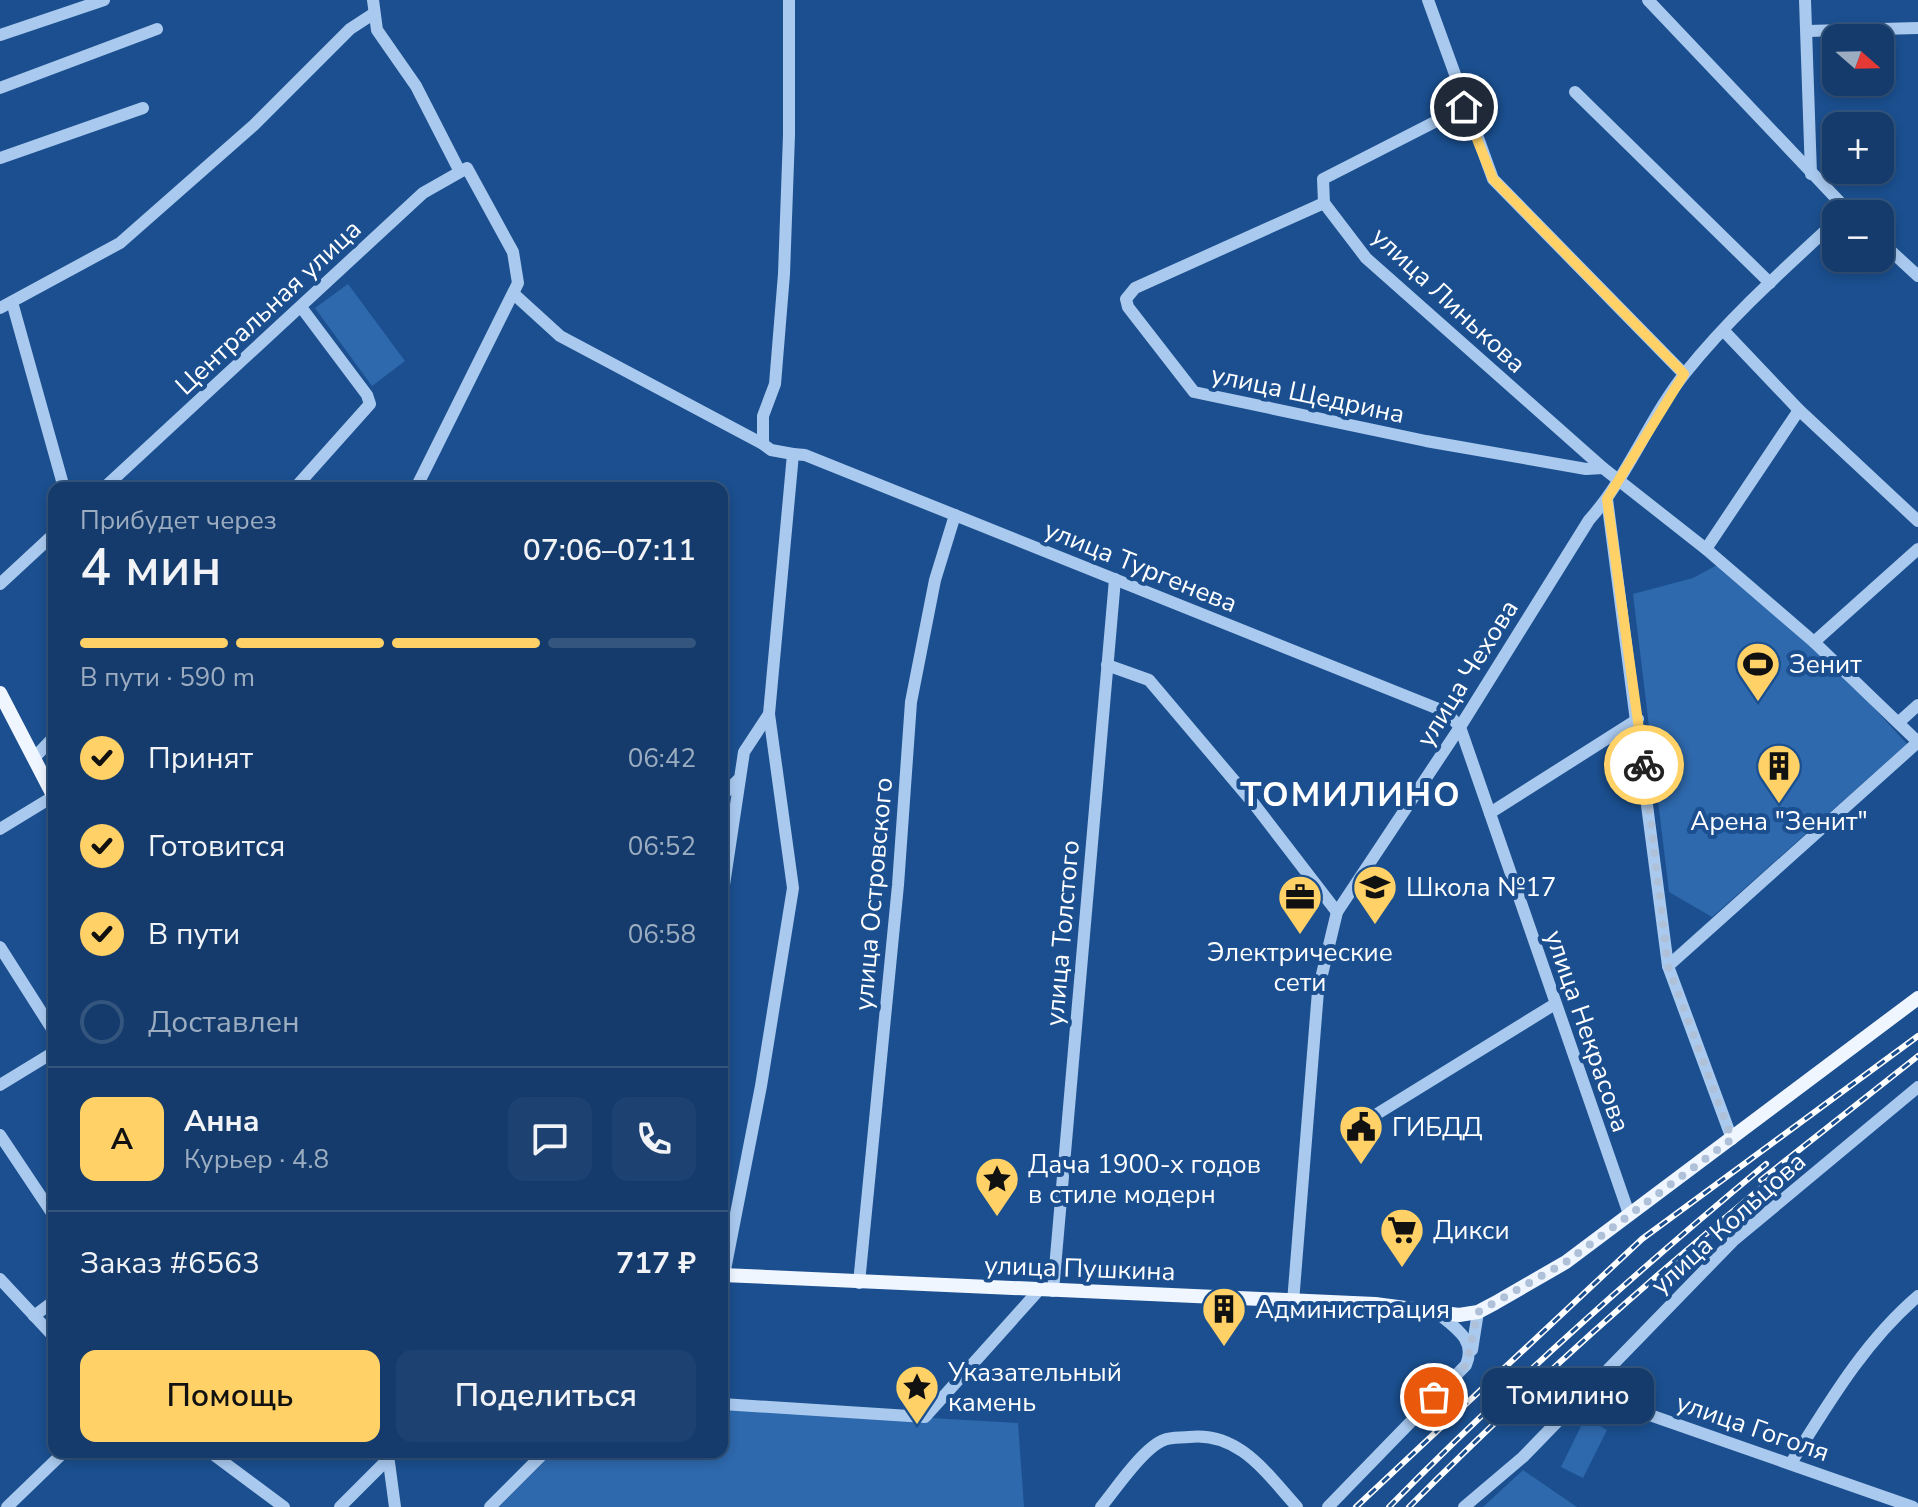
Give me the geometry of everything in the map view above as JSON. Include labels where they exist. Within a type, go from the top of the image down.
[{"type":"main road","points":[[1,696],[48,785]]},
{"type":"main road","points":[[1478,1312],[1566,1262],[1918,998]]},
{"type":"main road","name":"улица Пушкина","points":[[728,1275],[1408,1306],[1459,1315],[1478,1312]]},
{"type":"street","points":[[0,35],[104,0]]},
{"type":"street","points":[[373,0],[377,30],[416,86],[513,252],[518,272],[515,295],[419,482]]},
{"type":"street","points":[[763,444],[763,416],[775,384],[784,274],[789,135],[789,0]]},
{"type":"street","points":[[1428,0],[1464,107],[1493,179],[1684,374]]},
{"type":"street","points":[[1648,0],[1835,200]]},
{"type":"street","points":[[1805,0],[1811,174]]},
{"type":"street","points":[[62,482],[6,305],[120,243],[254,125],[350,29],[373,14]]},
{"type":"street","points":[[1807,31],[1918,28]]},
{"type":"street","points":[[0,88],[157,29]]},
{"type":"street","points":[[1575,92],[1770,283]]},
{"type":"street","points":[[1324,203],[1323,179],[1464,107]]},
{"type":"street","points":[[0,158],[143,108]]},
{"type":"street","name":"Центральная улица","points":[[111,482],[423,193],[463,169]]},
{"type":"street","name":"улица Линькова","points":[[1324,203],[1366,258],[1603,468],[1706,549],[1814,642],[1918,742]]},
{"type":"street","name":"улица Щедрина","points":[[1324,203],[1135,288],[1126,299],[1128,307],[1194,392],[1426,441],[1586,469],[1603,468]]},
{"type":"street","name":"улица Чехова","points":[[1337,912],[1460,727],[1684,374],[1723,330],[1822,234]]},
{"type":"street","points":[[1894,254],[1918,276]]},
{"type":"street","name":"улица Тургенева","points":[[515,295],[560,336],[771,450],[797,454],[955,515],[1446,712],[1460,727]]},
{"type":"street","points":[[300,482],[370,404],[367,395],[301,307]]},
{"type":"street","points":[[1723,330],[1799,410],[1918,521]]},
{"type":"street","points":[[1706,549],[1799,410]]},
{"type":"street","points":[[728,1250],[761,1086],[793,888],[769,714],[797,454]]},
{"type":"street","points":[[1607,499],[1668,966],[1732,1139]]},
{"type":"street","name":"улица Островского","points":[[859,1283],[898,885],[911,702],[935,580],[955,515]]},
{"type":"street","points":[[0,584],[48,540]]},
{"type":"street","points":[[1814,642],[1918,549]]},
{"type":"street","name":"улица Толстого","points":[[1046,1290],[1115,579]]},
{"type":"street","points":[[1107,665],[1149,680],[1254,804],[1337,912],[1318,991],[1293,1302]]},
{"type":"street","points":[[1899,722],[1918,705]]},
{"type":"street","points":[[728,864],[744,752],[769,714]]},
{"type":"street","points":[[1490,813],[1638,719]]},
{"type":"street","name":"улица Некрасова","points":[[1460,727],[1629,1214]]},
{"type":"street","points":[[1668,966],[1918,742]]},
{"type":"street","points":[[34,758],[48,743]]},
{"type":"street","points":[[728,790],[738,780]]},
{"type":"street","points":[[0,829],[48,800]]},
{"type":"street","points":[[0,947],[48,1023]]},
{"type":"street","points":[[1372,1117],[1555,1004]]},
{"type":"street","points":[[0,1085],[48,1056]]},
{"type":"street","name":"улица Кольцова","points":[[1464,1507],[1523,1457],[1575,1399],[1733,1241],[1918,1087]]},
{"type":"street","points":[[0,1135],[48,1207]]},
{"type":"street","points":[[0,1279],[48,1331]]},
{"type":"street","points":[[728,1404],[925,1417],[1046,1290]]},
{"type":"street","points":[[1791,1463],[1848,1376],[1891,1319],[1918,1296]]},
{"type":"street","points":[[34,1316],[48,1306]]},
{"type":"street","points":[[1435,1311],[1469,1341],[1471,1353]]},
{"type":"street","points":[[1328,1507],[1466,1365],[1478,1312]]},
{"type":"street","name":"улица Гоголя","points":[[1575,1399],[1604,1399],[1913,1507]]},
{"type":"street","points":[[1101,1507],[1150,1450],[1164,1440],[1204,1435],[1224,1439],[1245,1451],[1297,1507]]},
{"type":"street","points":[[7,1507],[58,1458]]},
{"type":"street","points":[[218,1458],[284,1507]]},
{"type":"street","points":[[340,1507],[386,1458]]},
{"type":"street","points":[[388,1458],[395,1507]]},
{"type":"street","points":[[490,1507],[539,1458]]},
{"type":"shaded area","points":[[348,284],[405,361],[372,386],[315,308]]},
{"type":"shaded area","name":"Зенит","points":[[1717,565],[1831,661],[1907,744],[1712,917],[1669,892],[1633,594],[1693,578]]},
{"type":"shaded area","points":[[728,1406],[1018,1423],[1024,1507],[499,1507],[548,1458],[728,1458]]},
{"type":"shaded area","points":[[1585,1418],[1607,1430],[1583,1478],[1561,1467]]},
{"type":"shaded area","points":[[1523,1470],[1577,1507],[1483,1507]]},
{"type":"railway","points":[[1356,1507],[1642,1239],[1918,1036]]},
{"type":"railway","points":[[1761,1180],[1918,1056]]},
{"type":"railway","points":[[1389,1507],[1573,1331],[1766,1164]]},
{"type":"railway","points":[[1409,1507],[1587,1338],[1773,1178]]},
{"type":"way so far","points":[[1434,1397],[1466,1365],[1478,1312],[1566,1262],[1732,1139],[1668,966],[1644,765]]},
{"type":"place","name":"Зенит","points":[[1758,703]]},
{"type":"place","name":"Арена \"Зенит\"","points":[[1779,805]]},
{"type":"place","name":"Школа №17","points":[[1375,926]]},
{"type":"place","name":"Электрические сети","points":[[1300,936]]},
{"type":"place","name":"ГИБДД","points":[[1361,1166]]},
{"type":"place","name":"Дача 1900-х годов в стиле модерн","points":[[997,1218]]},
{"type":"place","name":"Дикси","points":[[1402,1269]]},
{"type":"place","name":"Администрация","points":[[1224,1348]]},
{"type":"place","name":"Томилино","points":[[1434,1397]]},
{"type":"place","name":"Указательный камень","points":[[917,1426]]},
{"type":"district","name":"ТОМИЛИНО","points":[[1351,794]]},
{"type":"route","points":[[1464,107],[1493,179],[1684,374],[1607,499],[1644,765]]}]
